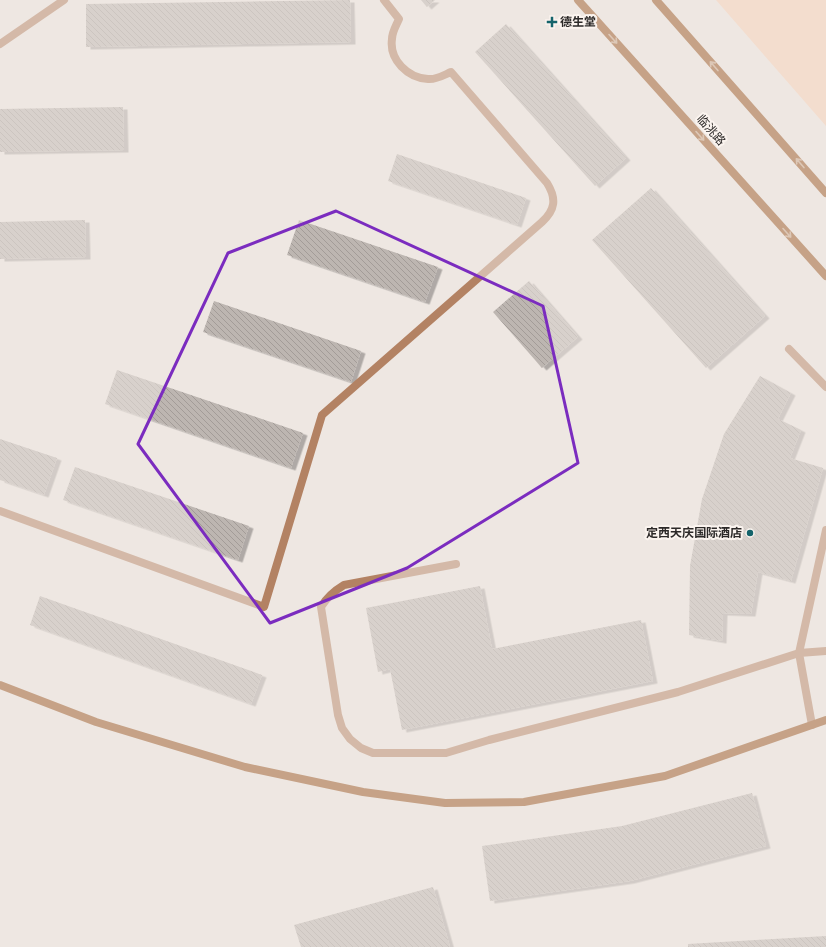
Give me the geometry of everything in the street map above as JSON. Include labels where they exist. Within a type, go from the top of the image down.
[{"type":"main road","name":"临洮路","points":[[578,0],[826,276]]},
{"type":"main road","points":[[656,0],[826,193]]},
{"type":"main road","points":[[0,685],[96,722],[245,767],[363,792],[445,803],[524,802],[664,776],[826,720]]},
{"type":"street","points":[[0,44],[64,0]]},
{"type":"street","points":[[0,511],[264,607],[322,415],[542,222],[548,216],[554,200],[552,191],[547,184],[451,72],[440,77],[429,79],[417,77],[406,72],[398,63],[393,53],[391,41],[394,29],[399,19],[384,0]]},
{"type":"street","points":[[789,349],[826,387]]},
{"type":"street","points":[[812,725],[799,653],[826,530]]},
{"type":"street","points":[[456,564],[344,585],[335,590],[321,607],[338,715],[342,728],[350,739],[361,748],[373,753],[446,753],[489,740],[678,692],[799,653],[826,652]]},
{"type":"highlighted area","points":[[336,211],[543,306],[578,463],[407,568],[270,623],[138,444],[228,253]]},
{"type":"shaded area","points":[[716,0],[826,0],[826,126]]},
{"type":"building","points":[[350,0],[351,42],[86,47],[86,4]]},
{"type":"building","points":[[421,0],[435,0],[427,7]]},
{"type":"building","points":[[506,24],[626,158],[595,186],[475,52]]},
{"type":"building","points":[[123,107],[124,150],[0,152],[0,109]]},
{"type":"building","points":[[397,154],[526,198],[517,225],[388,181]]},
{"type":"building","points":[[651,188],[765,316],[706,368],[592,240]]},
{"type":"building","points":[[85,220],[86,257],[0,259],[0,222]]},
{"type":"building","points":[[299,220],[438,267],[425,302],[287,255]]},
{"type":"building","points":[[529,281],[578,337],[542,368],[493,312]]},
{"type":"building","points":[[214,301],[361,351],[351,382],[203,332]]},
{"type":"building","points":[[117,370],[303,433],[291,468],[105,404]]},
{"type":"building","name":"定西天庆国际酒店","points":[[760,376],[791,393],[778,419],[801,430],[790,458],[823,468],[791,581],[758,572],[751,614],[723,613],[722,641],[689,635],[690,566],[702,499],[724,434]]},
{"type":"building","points":[[0,439],[57,458],[44,495],[0,480]]},
{"type":"building","points":[[75,467],[249,526],[238,560],[63,500]]},
{"type":"building","points":[[480,586],[492,649],[641,620],[653,681],[402,730],[390,669],[378,672],[366,608]]},
{"type":"building","points":[[40,596],[262,675],[251,704],[30,625]]},
{"type":"building","points":[[752,793],[766,846],[630,881],[490,901],[482,846],[622,826]]},
{"type":"building","points":[[433,887],[450,947],[301,947],[294,925]]},
{"type":"building","points":[[826,936],[826,947],[688,947],[688,944]]},
{"type":"place","name":"德生堂","points":[[552,22]]},
{"type":"place","name":"定西天庆国际酒店","points":[[750,533]]}]
